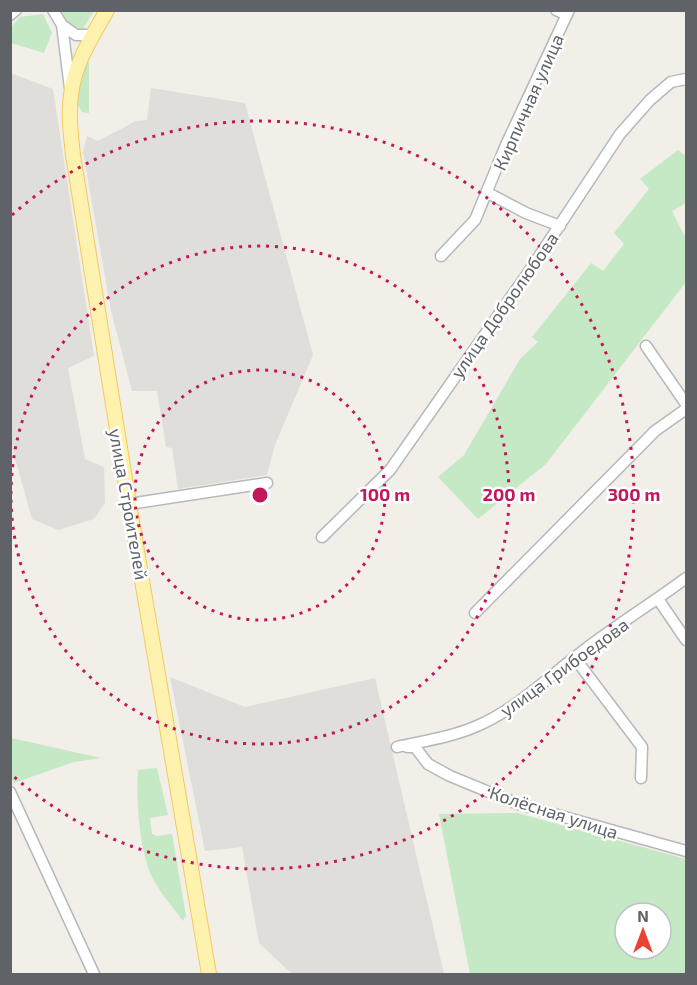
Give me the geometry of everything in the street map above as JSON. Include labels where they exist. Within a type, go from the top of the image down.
[{"type":"main road","name":"улица Строителей","points":[[107,10],[80,62],[71,94],[73,156],[209,975]]},
{"type":"street","points":[[10,15],[16,10]]},
{"type":"street","points":[[53,10],[62,25],[76,35],[93,35]]},
{"type":"street","points":[[556,10],[568,13]]},
{"type":"street","name":"Кирпичная улица","points":[[441,256],[475,220],[506,145],[568,13]]},
{"type":"street","points":[[62,25],[71,94]]},
{"type":"street","name":"улица Добролюбова","points":[[322,537],[390,470],[560,225],[620,134],[650,100],[671,82],[687,79]]},
{"type":"street","name":"Кирпичная улица","points":[[488,193],[526,213],[560,225]]},
{"type":"street","points":[[646,346],[687,404]]},
{"type":"street","points":[[475,613],[655,431],[687,409]]},
{"type":"street","points":[[129,504],[267,483]]},
{"type":"street","name":"улица Грибоедова","points":[[397,747],[450,735],[475,727],[497,716],[541,687],[574,657],[687,578]]},
{"type":"street","points":[[658,599],[687,639]]},
{"type":"street","points":[[574,657],[642,747],[641,778]]},
{"type":"street","name":"Колёсная улица","points":[[397,747],[415,747],[428,764],[435,768],[518,804],[687,851]]},
{"type":"street","points":[[10,792],[94,975]]},
{"type":"shaded area","points":[[13,74],[53,89],[94,356],[68,368],[85,459],[104,467],[105,503],[94,519],[58,530],[32,519],[11,444],[10,75]]},
{"type":"shaded area","points":[[151,88],[245,103],[313,355],[275,445],[267,475],[178,489],[172,448],[166,447],[157,391],[132,391],[111,311],[83,152],[87,136],[98,141],[136,121],[147,120]]},
{"type":"shaded area","points":[[170,677],[245,707],[375,678],[444,974],[292,974],[259,943],[242,847],[205,851]]},
{"type":"green space","points":[[62,11],[94,11],[83,29],[70,23]]},
{"type":"green space","points":[[43,14],[52,33],[44,53],[11,43],[11,27],[20,17]]},
{"type":"green space","points":[[89,62],[89,113],[82,112],[77,104],[84,65]]},
{"type":"green space","points":[[678,150],[686,156],[686,203],[672,211],[686,239],[686,282],[546,464],[478,519],[438,477],[464,455],[520,359],[538,342],[532,337],[591,263],[603,271],[624,244],[614,233],[649,189],[640,179]]},
{"type":"green space","points":[[11,738],[101,758],[74,762],[14,783],[11,777]]},
{"type":"green space","points":[[157,768],[168,815],[150,818],[152,834],[157,836],[172,834],[186,916],[183,921],[153,879],[144,855],[138,811],[138,770]]},
{"type":"green space","points":[[517,813],[686,859],[686,974],[470,974],[439,814]]}]
